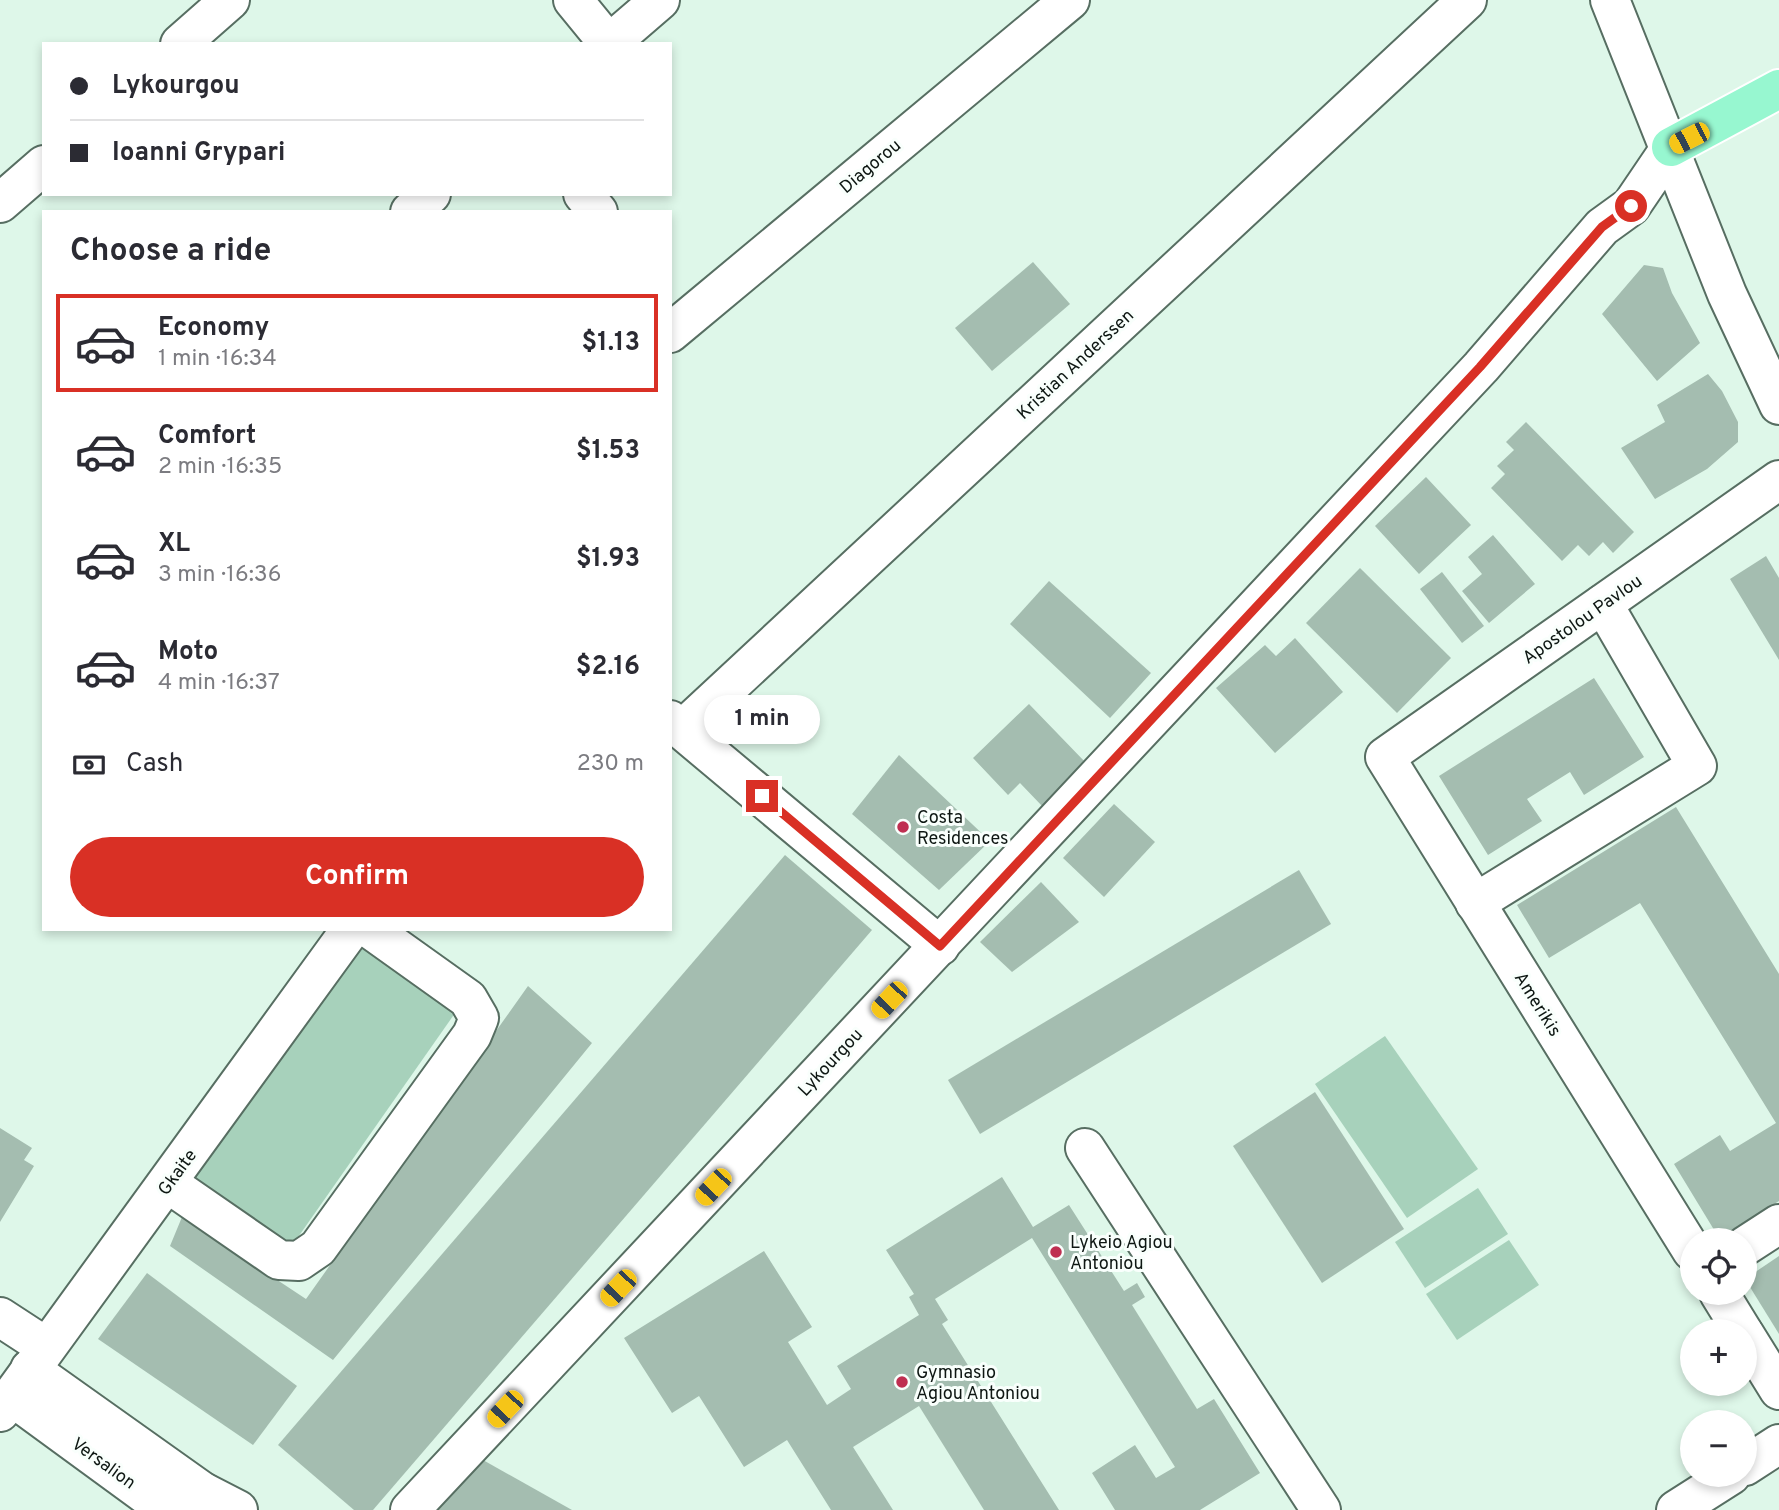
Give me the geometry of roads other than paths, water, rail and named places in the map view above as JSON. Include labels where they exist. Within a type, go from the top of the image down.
[{"type":"main road","points":[[1671,148],[1779,89]]},
{"type":"street","points":[[182,42],[230,0]]},
{"type":"street","points":[[573,0],[607,42]]},
{"type":"street","points":[[611,42],[660,0]]},
{"type":"street","name":"Diagorou","points":[[675,317],[1070,0]]},
{"type":"street","name":"Kristian Anderssen","points":[[677,725],[1466,0]]},
{"type":"street","points":[[1610,0],[1727,294],[1779,405]]},
{"type":"street","name":"Lykourgou","points":[[410,1510],[1480,367],[1602,227],[1631,206],[1671,148]]},
{"type":"street","points":[[0,203],[42,166]]},
{"type":"street","points":[[412,210],[429,196]]},
{"type":"street","points":[[585,196],[596,210]]},
{"type":"street","name":"Apostolou Pavlou","points":[[1385,757],[1779,480]]},
{"type":"street","points":[[1475,903],[1697,766],[1603,604]]},
{"type":"street","points":[[677,725],[940,946]]},
{"type":"street","name":"Amerikis","points":[[1385,757],[1680,1232]]},
{"type":"street","name":"Gkaite","points":[[22,1381],[169,1184],[350,931]]},
{"type":"street","points":[[169,1184],[279,1260],[299,1261],[318,1248],[472,1035],[479,1018],[468,999],[372,931]]},
{"type":"street","points":[[1085,1148],[1321,1510]]},
{"type":"street","points":[[1757,1238],[1779,1224]]},
{"type":"street","points":[[0,1317],[22,1381]]},
{"type":"street","points":[[1757,1354],[1779,1390]]},
{"type":"street","name":"Versalion","points":[[22,1381],[160,1505],[203,1492],[238,1510]]},
{"type":"street","points":[[1757,1459],[1779,1445]]},
{"type":"street","points":[[1676,1510],[1712,1487]]},
{"type":"place","name":"Costa Residences","points":[[903,827]]},
{"type":"place","name":"Lykeio Agiou Antoniou","points":[[1056,1252]]},
{"type":"place","name":"Gymnasio Agiou Antoniou","points":[[902,1382]]}]
